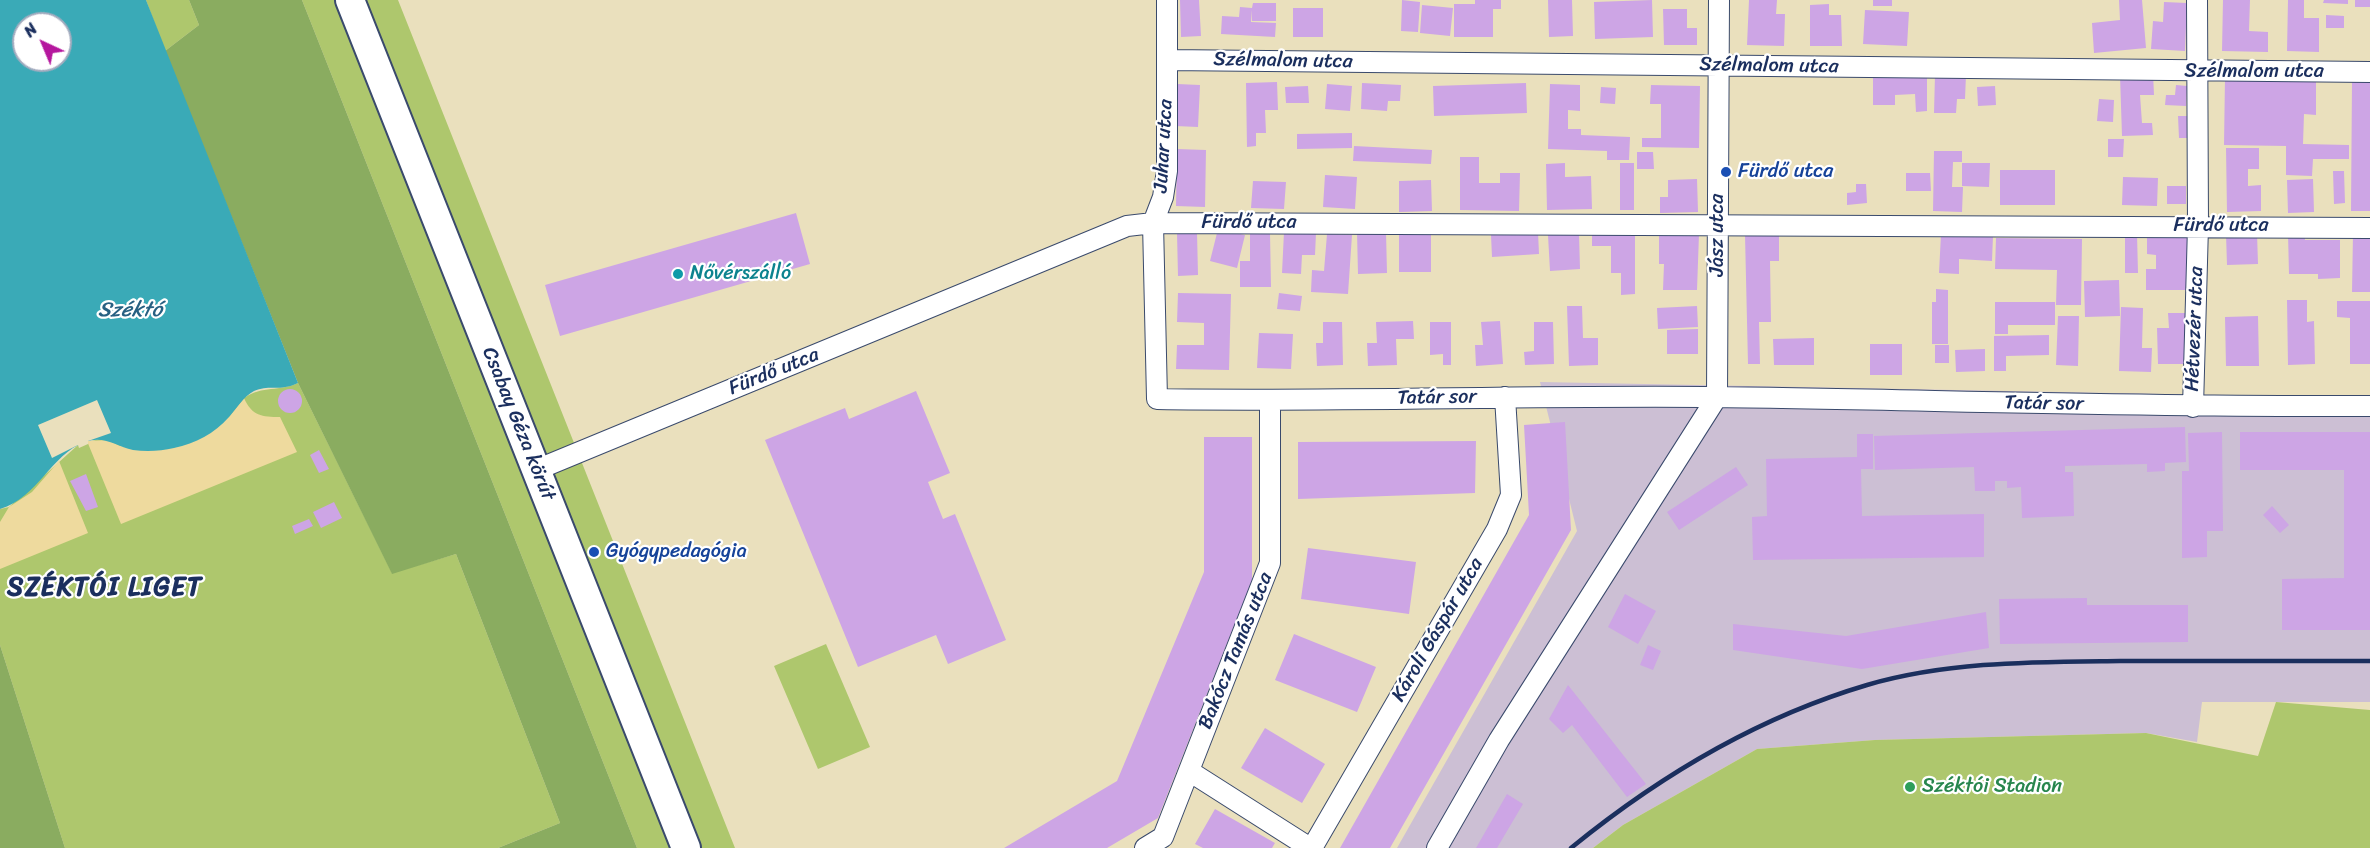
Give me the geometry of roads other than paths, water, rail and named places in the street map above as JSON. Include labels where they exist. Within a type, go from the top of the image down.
[{"type":"street","name":"Csabay Géza körút","points":[[350,0],[686,848]]},
{"type":"street","name":"Juhar utca","points":[[1156,399],[1153,223],[1163,197],[1167,171],[1167,0]]},
{"type":"street","name":"Jász utca","points":[[1718,397],[1719,0]]},
{"type":"street","name":"Hétvezér utca","points":[[2193,407],[2198,226],[2197,0]]},
{"type":"street","name":"Szélmalom utca","points":[[1167,60],[2370,72]]},
{"type":"street","name":"Fürdő utca","points":[[536,470],[1127,226],[1153,223],[2370,228]]},
{"type":"street","name":"Tatár sor","points":[[1156,399],[1270,401],[1505,397],[1718,397],[2193,407],[2370,406]]},
{"type":"street","name":"Károli Gáspár utca","points":[[1311,848],[1497,529],[1511,495],[1505,397]]},
{"type":"street","points":[[1437,848],[1499,740],[1718,397]]},
{"type":"street","name":"Bakócz Tamás utca","points":[[1145,848],[1163,837],[1270,563],[1270,401]]},
{"type":"street","points":[[1188,771],[1311,848]]},
{"type":"water","name":"Széktó","points":[[0,0],[146,0],[298,383],[285,387],[265,388],[250,393],[217,428],[204,437],[182,446],[143,451],[104,440],[85,442],[62,456],[35,486],[13,503],[0,509]]},
{"type":"railway","points":[[1571,848],[1604,822],[1674,774],[1749,732],[1827,698],[1898,677],[1993,664],[2120,661],[2370,661]]},
{"type":"place","name":"Fürdő utca","points":[[1726,172]]},
{"type":"place","name":"Nővérszálló","points":[[678,274]]},
{"type":"place","name":"Gyógypedagógia","points":[[594,552]]},
{"type":"place","name":"Széktói Stadion","points":[[1910,787]]},
{"type":"district","name":"SZÉKTÓI LIGET","points":[[105,588]]}]
